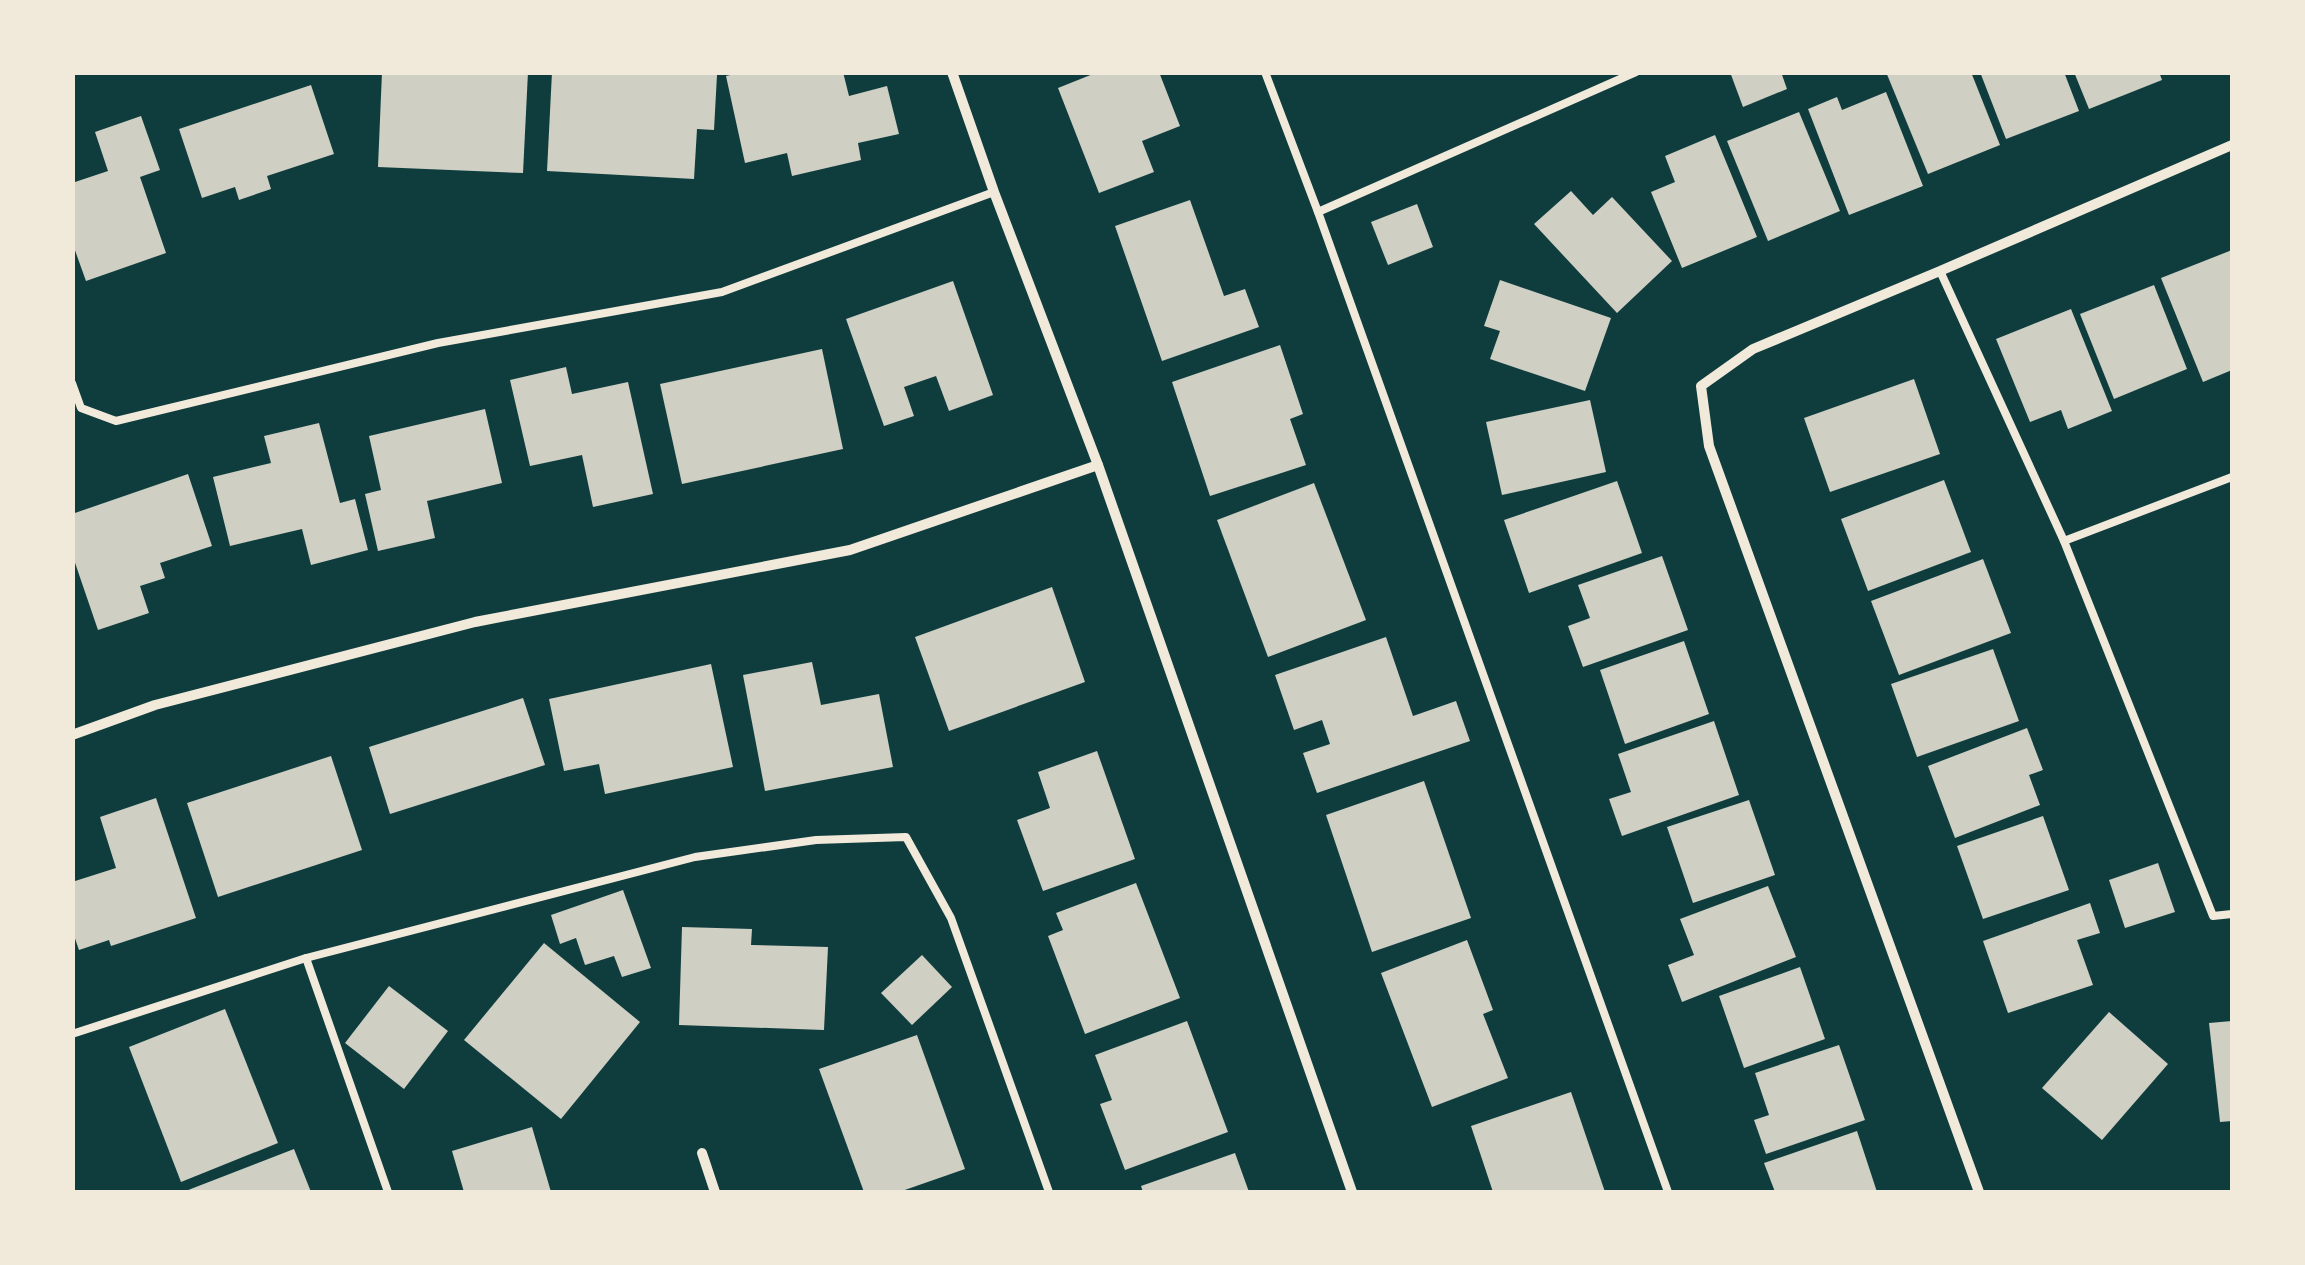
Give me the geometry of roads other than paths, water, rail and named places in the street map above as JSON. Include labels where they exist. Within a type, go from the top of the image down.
[{"type":"street","points":[[952,72],[1098,466],[1352,1192]]},
{"type":"street","points":[[1979,1192],[1708,446],[1702,386],[1754,349],[2232,145]]},
{"type":"street","points":[[72,735],[155,705],[475,622],[850,550],[1098,466]]},
{"type":"street","points":[[702,1153],[715,1192]]},
{"type":"lane","points":[[1265,72],[1668,1192]]},
{"type":"lane","points":[[1318,212],[1636,72]]},
{"type":"lane","points":[[72,383],[81,408],[116,421],[438,343],[722,292],[994,192]]},
{"type":"lane","points":[[1940,272],[2064,541],[2213,916],[2232,914]]},
{"type":"lane","points":[[2064,541],[2232,477]]},
{"type":"lane","points":[[72,1034],[306,958],[695,858],[816,840],[906,837],[951,918],[1049,1192]]},
{"type":"lane","points":[[306,958],[388,1192]]}]
